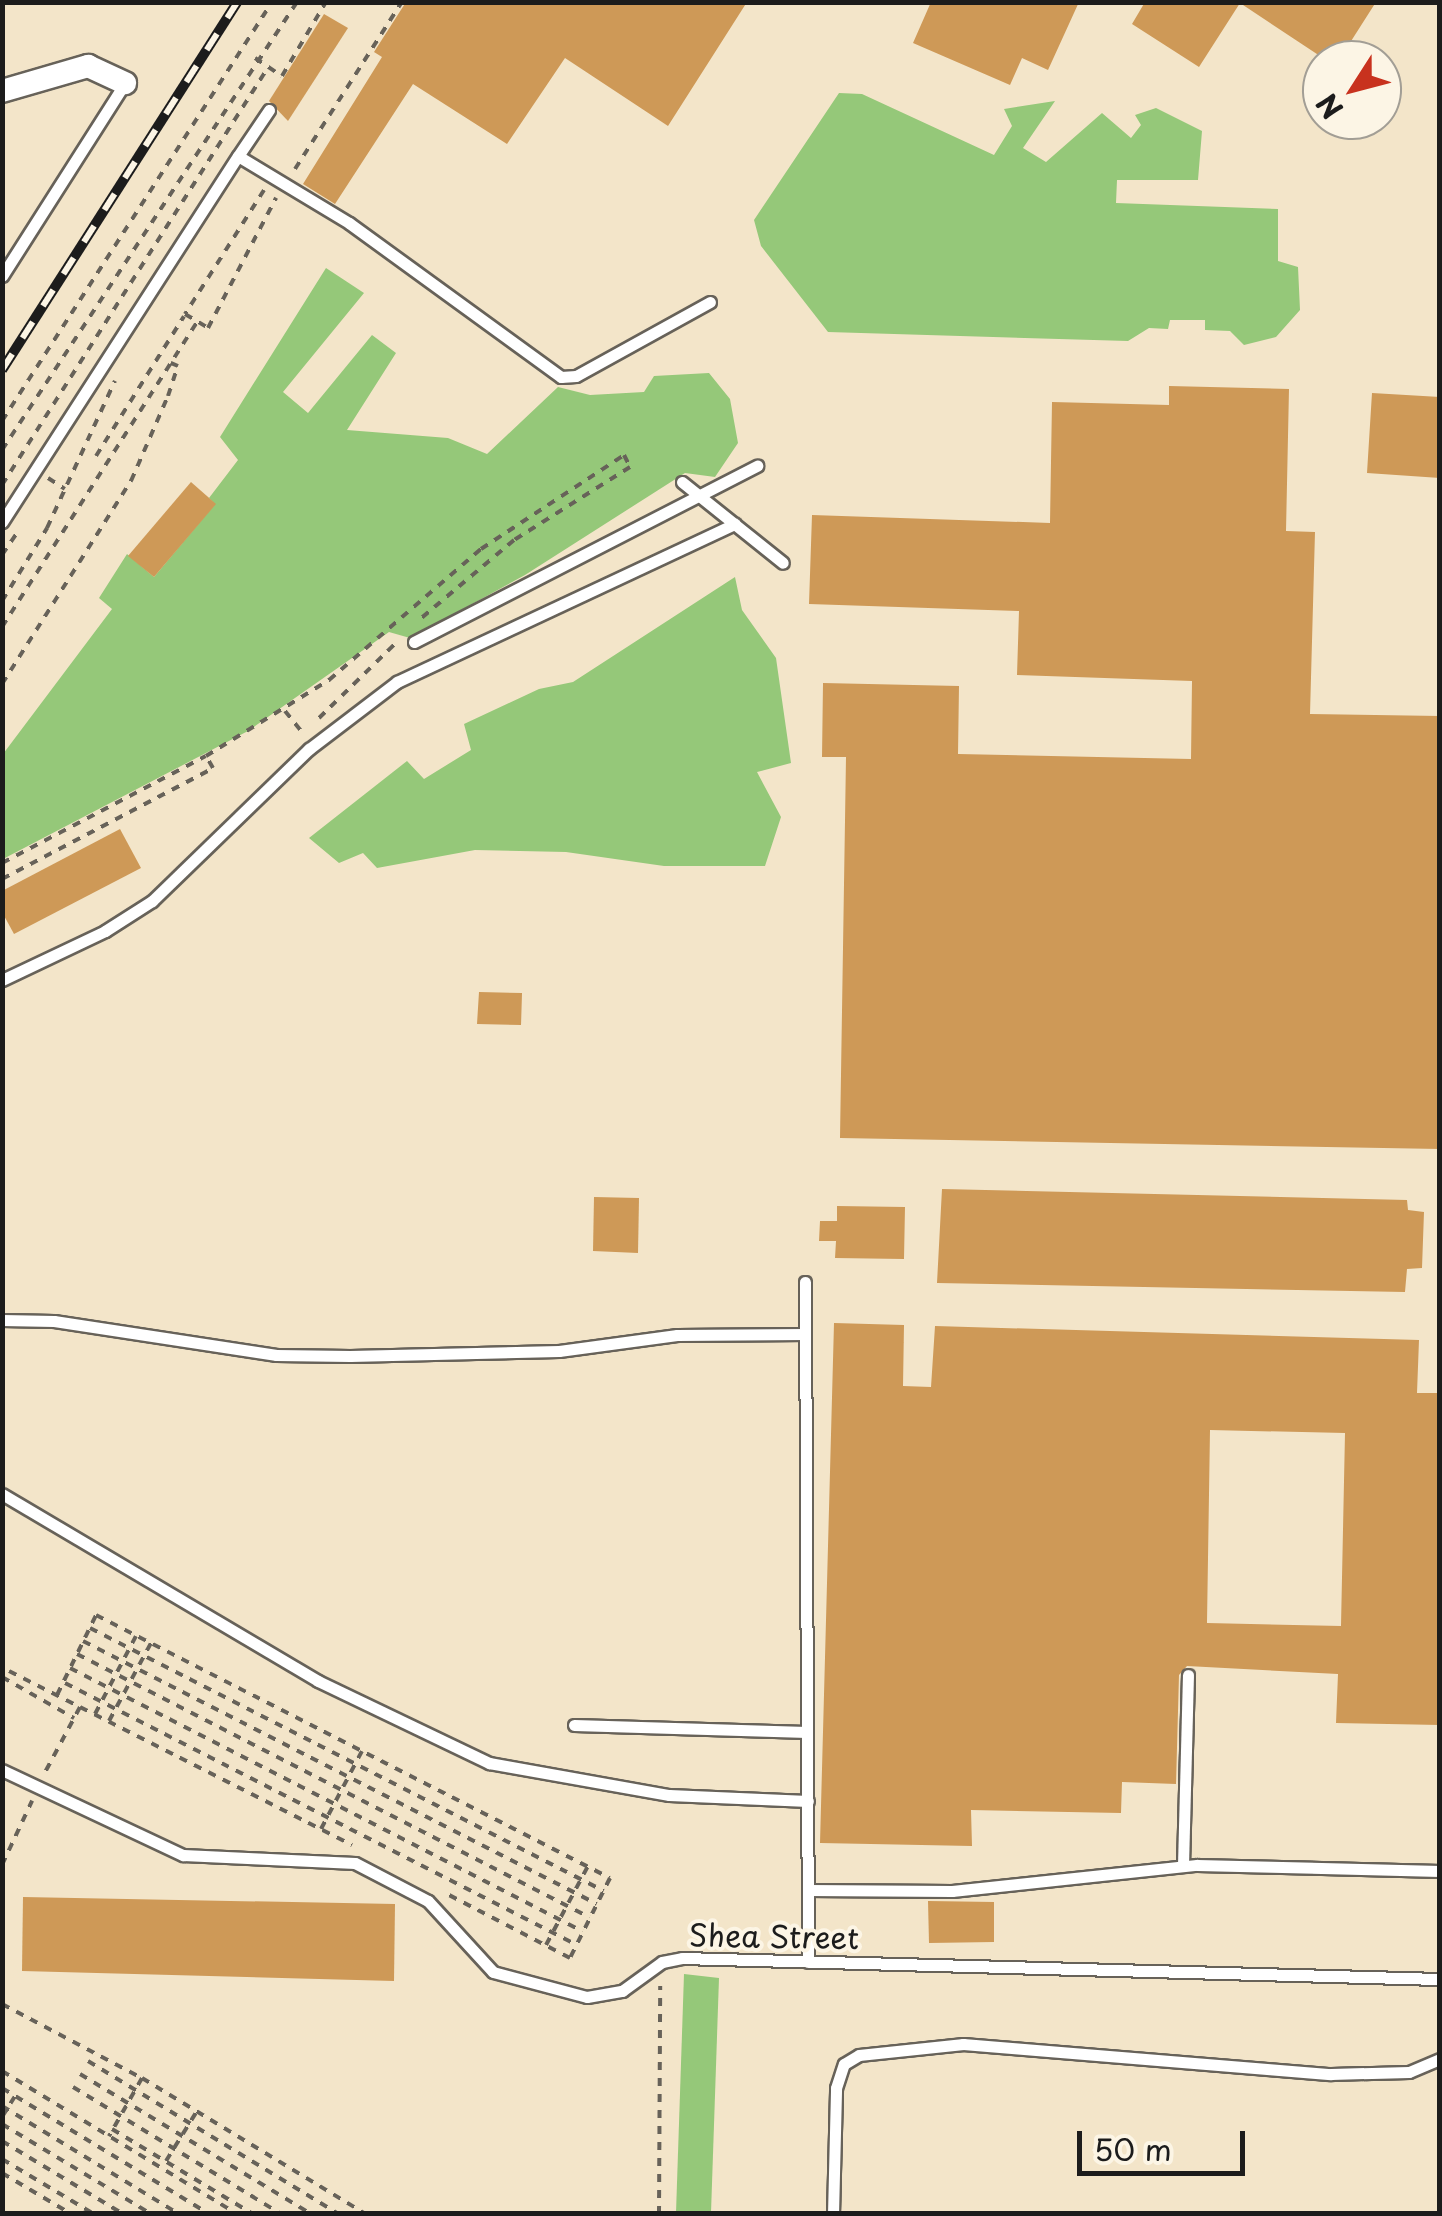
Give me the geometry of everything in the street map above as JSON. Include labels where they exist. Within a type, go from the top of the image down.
[{"type":"street","points":[[2,90],[91,66],[125,84]]},
{"type":"lane","points":[[2,276],[125,84]]},
{"type":"lane","points":[[2,522],[269,110]]},
{"type":"lane","points":[[238,156],[349,223],[561,377],[576,376],[710,302]]},
{"type":"lane","points":[[407,640],[757,466]]},
{"type":"lane","points":[[682,482],[783,562]]},
{"type":"lane","points":[[2,980],[105,932],[152,901],[309,749],[397,682],[735,524]]},
{"type":"lane","points":[[805,1282],[808,1962]]},
{"type":"lane","points":[[2,1320],[276,1355],[559,1351],[678,1334],[805,1334]]},
{"type":"lane","points":[[2,1494],[318,1681],[489,1763],[670,1795],[808,1801]]},
{"type":"lane","points":[[1183,1865],[1188,1675]]},
{"type":"lane","points":[[574,1725],[807,1732]]},
{"type":"lane","name":"Shea Street","points":[[2,1770],[39,1784],[183,1855],[355,1863],[428,1901],[482,1963],[517,1982],[588,1997],[607,1994],[670,1960],[1440,1979]]},
{"type":"lane","points":[[808,1890],[952,1891],[1183,1865],[1440,1871]]},
{"type":"lane","points":[[834,2214],[836,2088],[844,2064],[860,2055],[962,2044],[1331,2074],[1409,2072],[1440,2059]]},
{"type":"path","points":[[2,421],[272,2]]},
{"type":"path","points":[[2,450],[255,58],[297,2]]},
{"type":"path","points":[[255,58],[282,76],[326,2]]},
{"type":"path","points":[[2,485],[268,67]]},
{"type":"path","points":[[96,456],[185,314]]},
{"type":"path","points":[[2,627],[197,322]]},
{"type":"path","points":[[2,684],[118,504],[180,367],[171,364]]},
{"type":"path","points":[[2,600],[65,489],[116,380],[75,442]]},
{"type":"path","points":[[2,862],[285,711],[370,649],[472,556],[624,456],[630,467],[492,556],[410,628]]},
{"type":"path","points":[[60,467],[51,480],[65,489]]},
{"type":"path","points":[[295,741],[407,640]]},
{"type":"path","points":[[285,711],[303,733]]},
{"type":"path","points":[[2,878],[213,768],[206,756]]},
{"type":"path","points":[[57,1695],[96,1615],[610,1878],[570,1958],[442,1892]]},
{"type":"path","points":[[90,1628],[604,1891]]},
{"type":"path","points":[[96,1714],[136,1636]]},
{"type":"path","points":[[83,1641],[597,1904]]},
{"type":"path","points":[[110,1722],[151,1643]]},
{"type":"path","points":[[77,1654],[590,1918]]},
{"type":"path","points":[[70,1668],[584,1932]]},
{"type":"path","points":[[9,1671],[356,1847]]},
{"type":"path","points":[[2,1677],[74,1718]]},
{"type":"path","points":[[63,1682],[576,1945]]},
{"type":"path","points":[[2,1864],[80,1707]]},
{"type":"path","points":[[321,1830],[362,1751]]},
{"type":"path","points":[[546,1945],[588,1866]]},
{"type":"path","points":[[659,2214],[660,1980],[670,1960]]},
{"type":"path","points":[[2,2004],[142,2078],[366,2214]]},
{"type":"path","points":[[88,2061],[339,2214]]},
{"type":"path","points":[[2,2071],[237,2214]]},
{"type":"path","points":[[80,2074],[310,2214]]},
{"type":"path","points":[[108,2136],[142,2078]]},
{"type":"path","points":[[73,2087],[281,2214]]},
{"type":"path","points":[[2,2088],[209,2214]]},
{"type":"path","points":[[15,2096],[5,2108],[2,2120],[151,2214]]},
{"type":"path","points":[[52,2118],[60,2106]]},
{"type":"path","points":[[5,2108],[180,2214]]},
{"type":"path","points":[[166,2161],[197,2111]]},
{"type":"path","points":[[112,2129],[253,2214]]},
{"type":"path","points":[[2,2141],[123,2214]]},
{"type":"path","points":[[2,2159],[94,2214]]},
{"type":"path","points":[[2,2173],[71,2214]]},
{"type":"green space","points":[[839,93],[862,94],[994,155],[1012,126],[1004,109],[1055,101],[1023,148],[1046,162],[1102,113],[1131,138],[1141,125],[1135,115],[1156,108],[1202,131],[1198,180],[1117,180],[1116,203],[1278,209],[1278,261],[1298,267],[1300,310],[1276,337],[1244,345],[1230,331],[1205,330],[1205,320],[1170,320],[1168,329],[1149,328],[1128,341],[828,332],[761,246],[754,220]]},
{"type":"green space","points":[[326,268],[364,293],[283,392],[308,413],[372,335],[396,353],[347,430],[448,438],[487,454],[558,387],[590,395],[644,392],[654,376],[709,373],[730,399],[738,443],[715,477],[685,473],[525,575],[410,638],[389,632],[248,731],[3,859],[3,754],[112,609],[99,598],[127,554],[154,577],[215,504],[209,498],[238,460],[220,437]]},
{"type":"green space","points":[[735,577],[742,610],[776,658],[791,763],[757,772],[781,817],[765,866],[664,866],[566,852],[475,850],[377,868],[363,853],[339,863],[309,838],[407,761],[424,779],[471,750],[464,724],[539,689],[573,682]]},
{"type":"green space","points":[[684,1974],[719,1978],[711,2213],[676,2213]]},
{"type":"building","points":[[406,2],[747,2],[668,126],[565,58],[507,144],[413,84],[335,204],[303,184],[382,57],[374,52]]},
{"type":"building","points":[[931,2],[1079,2],[1048,70],[1022,58],[1010,85],[913,43]]},
{"type":"building","points":[[1145,2],[1376,2],[1352,40],[1302,40],[1302,44],[1240,3],[1199,67],[1132,24]]},
{"type":"building","points":[[324,14],[348,28],[288,121],[269,101]]},
{"type":"building","points":[[1169,386],[1289,389],[1286,531],[1315,532],[1310,714],[1440,716],[1440,1149],[840,1138],[846,757],[822,757],[823,683],[959,686],[958,754],[1191,759],[1192,681],[1017,675],[1019,611],[809,604],[812,515],[1050,523],[1052,402],[1169,405]]},
{"type":"building","points":[[1372,393],[1440,397],[1440,478],[1367,473]]},
{"type":"building","points":[[191,482],[216,504],[154,577],[128,556]]},
{"type":"building","points":[[120,829],[141,868],[14,934],[2,912],[2,891]]},
{"type":"building","points":[[479,992],[522,993],[521,1025],[477,1024]]},
{"type":"building","points":[[942,1189],[1407,1200],[1408,1210],[1424,1212],[1422,1268],[1407,1269],[1405,1292],[937,1283]]},
{"type":"building","points":[[594,1197],[639,1198],[638,1253],[593,1251]]},
{"type":"building","points":[[837,1206],[905,1207],[904,1259],[835,1258],[836,1241],[819,1241],[820,1221],[837,1221]]},
{"type":"building","points":[[834,1323],[904,1325],[903,1386],[931,1387],[935,1326],[1419,1340],[1417,1393],[1440,1393],[1440,1725],[1336,1723],[1338,1674],[1187,1666],[1179,1675],[1176,1784],[1122,1782],[1121,1813],[971,1810],[972,1846],[820,1843]],"holes":[[[1210,1430],[1345,1433],[1341,1626],[1207,1623]]]},
{"type":"building","points":[[23,1897],[395,1904],[394,1981],[22,1971]]},
{"type":"building","points":[[928,1901],[994,1902],[994,1942],[929,1943]]},
{"type":"railway","points":[[2,370],[237,2]]}]
